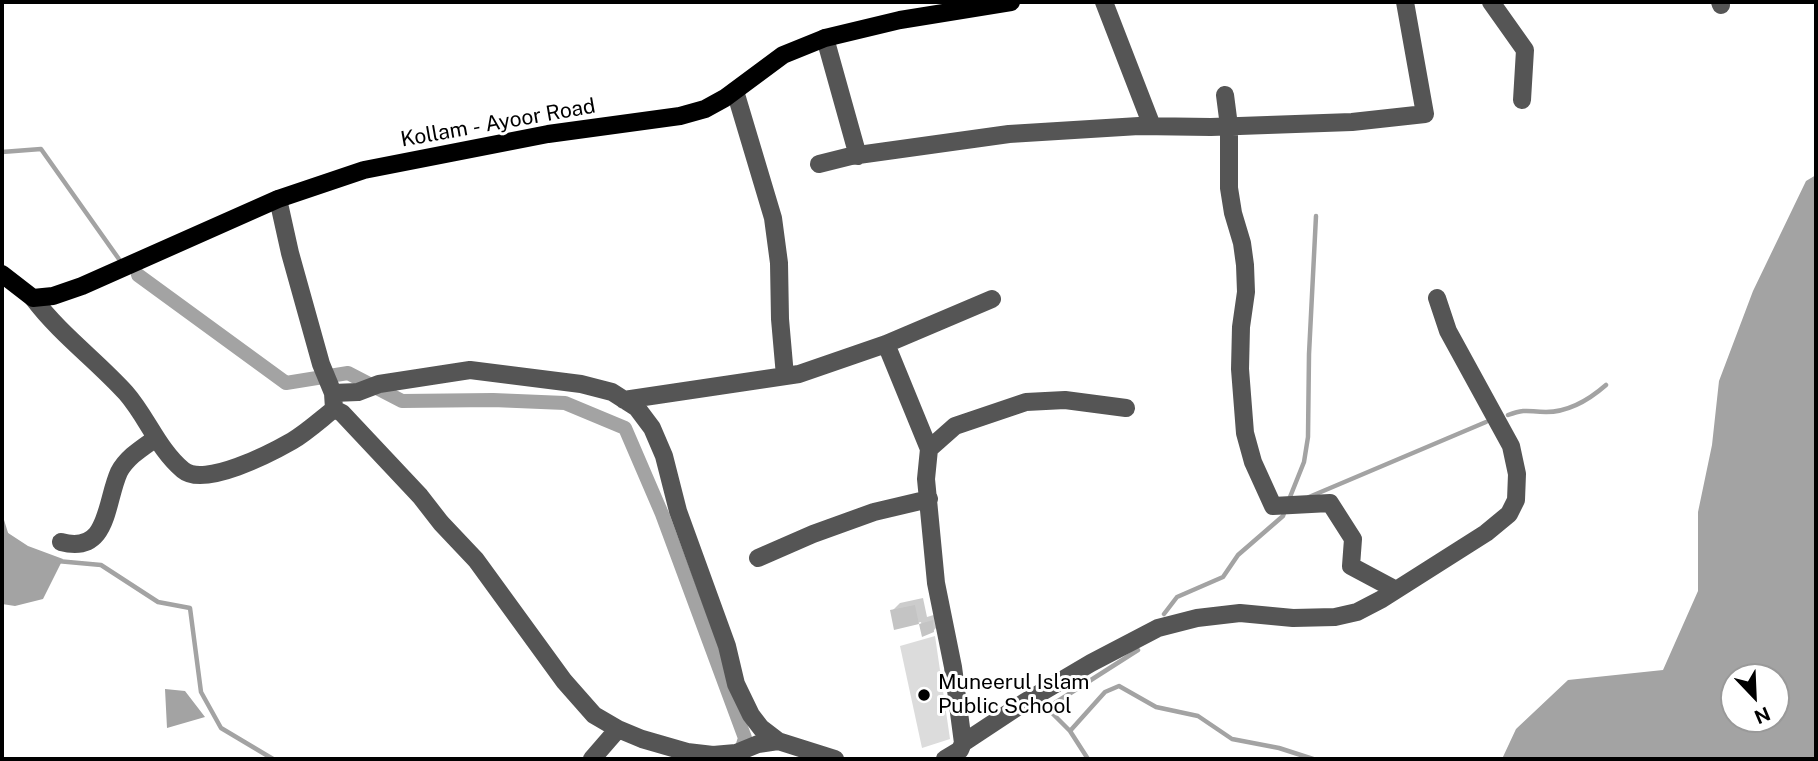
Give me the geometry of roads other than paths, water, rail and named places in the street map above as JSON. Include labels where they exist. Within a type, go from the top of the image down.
[{"type":"main road","name":"Kollam - Ayoor Road","points":[[33,298],[53,296],[82,286],[278,200],[364,170],[548,134],[680,116],[705,109],[735,91],[783,55],[825,38],[968,5],[1011,2]]},
{"type":"main road","points":[[2,274],[33,298]]},
{"type":"street","points":[[1104,2],[1152,126]]},
{"type":"street","points":[[819,164],[1009,134],[1152,126],[1352,122],[1425,114],[1405,2]]},
{"type":"street","points":[[1491,2],[1525,50],[1522,100]]},
{"type":"street","points":[[825,38],[858,156]]},
{"type":"street","points":[[735,91],[773,218],[779,263],[785,376]]},
{"type":"street","points":[[1225,95],[1229,126],[1228,188],[1242,243],[1246,292],[1241,327],[1241,400],[1245,433],[1253,463],[1273,506],[1330,503],[1353,540],[1352,566],[1396,590]]},
{"type":"street","points":[[278,200],[321,365],[334,401],[476,560],[578,699],[594,715],[618,729],[687,752],[713,755],[753,751],[835,759]]},
{"type":"street","points":[[33,298],[47,317],[129,396],[156,438],[183,470],[191,475],[230,470],[292,441],[334,401],[373,386],[470,370],[581,384],[612,392],[637,408],[652,428],[664,456],[678,511],[727,646],[736,684],[751,715],[761,728],[753,751]]},
{"type":"street","points":[[963,743],[1080,669],[1158,628],[1197,618],[1240,613],[1293,618],[1335,617],[1357,612],[1486,533],[1509,514],[1516,500],[1517,474],[1511,446],[1448,331],[1437,298]]},
{"type":"street","points":[[624,400],[799,374],[886,344],[992,299]]},
{"type":"street","points":[[886,344],[929,449],[926,479],[936,583],[953,667],[963,743],[960,750],[945,759]]},
{"type":"street","points":[[929,449],[956,426],[1027,401],[1065,400],[1126,408]]},
{"type":"street","points":[[61,542],[76,546],[95,537],[102,526],[120,470],[135,453],[156,438]]},
{"type":"street","points":[[758,558],[874,512],[929,499]]},
{"type":"street","points":[[592,759],[618,729]]},
{"type":"waterway","points":[[2,152],[41,149],[121,262]]},
{"type":"waterway","points":[[1288,502],[1304,462],[1308,437],[1316,216]]},
{"type":"waterway","points":[[138,275],[286,383],[348,373],[402,401],[493,400],[565,403],[625,428],[662,514],[745,738],[739,757]]},
{"type":"waterway","points":[[1508,415],[1524,411],[1563,410],[1586,400],[1606,385]]},
{"type":"waterway","points":[[1309,497],[1486,422]]},
{"type":"waterway","points":[[1164,614],[1177,597],[1223,577],[1238,555],[1283,516],[1285,510]]},
{"type":"waterway","points":[[2,521],[6,534]]},
{"type":"waterway","points":[[57,561],[101,565],[158,602],[190,608],[201,692],[221,728],[273,759]]},
{"type":"waterway","points":[[1088,759],[1070,731],[1047,708],[1138,650]]},
{"type":"waterway","points":[[1070,731],[1105,692],[1119,686],[1156,707],[1198,716],[1232,739],[1279,748],[1313,759]]},
{"type":"place","name":"Muneerul Islam Public School","points":[[924,695]]}]
